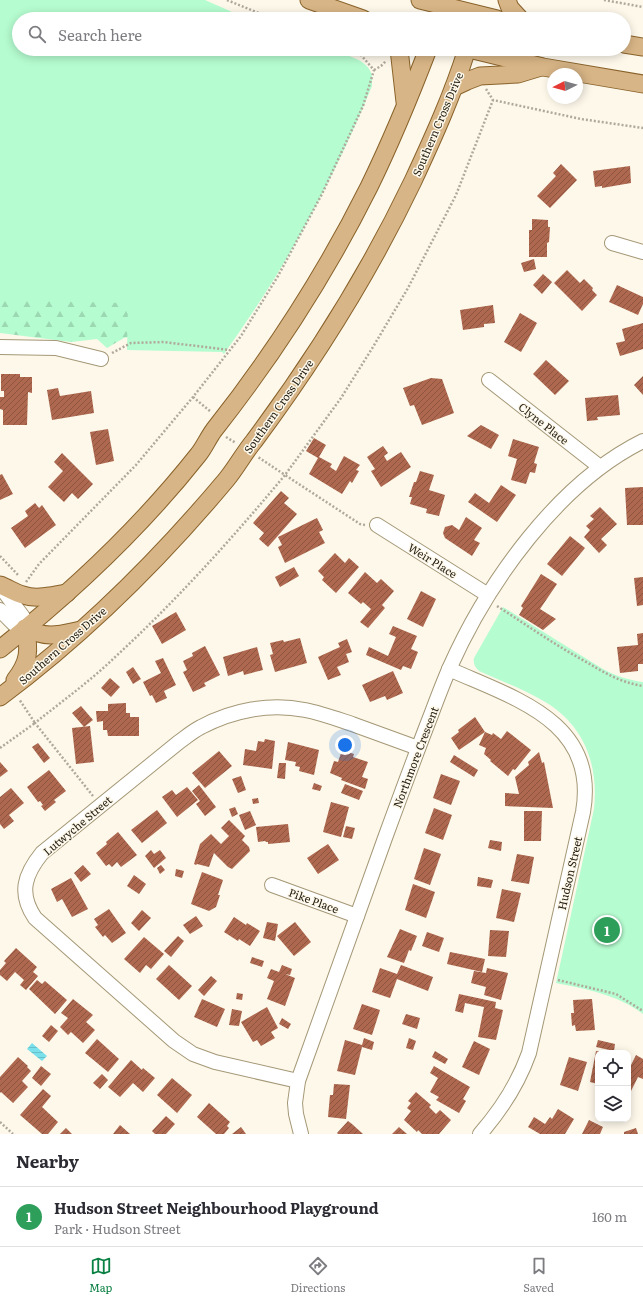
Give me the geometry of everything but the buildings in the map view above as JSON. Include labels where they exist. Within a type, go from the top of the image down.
[{"type":"main road","points":[[309,0],[342,12]]},
{"type":"main road","points":[[420,0],[441,8],[479,11]]},
{"type":"main road","points":[[506,0],[514,12]]},
{"type":"main road","points":[[631,45],[643,47]]},
{"type":"main road","points":[[400,56],[406,104]]},
{"type":"main road","points":[[0,649],[67,592],[135,526],[199,454],[279,342],[300,310],[346,231],[369,186],[406,104],[425,56]]},
{"type":"main road","name":"Southern Cross Drive","points":[[5,693],[51,657],[132,582],[190,521],[227,479],[286,398],[340,316],[400,208],[429,146],[465,56]]},
{"type":"main road","points":[[497,56],[543,67],[643,84]]},
{"type":"main road","points":[[454,87],[480,76],[518,74],[543,67]]},
{"type":"main road","points":[[0,586],[31,597],[49,596],[67,592]]},
{"type":"main road","points":[[25,628],[36,634],[49,635],[81,630]]},
{"type":"main road","points":[[5,693],[23,669],[26,661],[28,642],[25,628]]},
{"type":"street","points":[[612,243],[643,252]]},
{"type":"street","points":[[0,347],[56,348],[100,359]]},
{"type":"street","name":"Clyne Place","points":[[489,380],[600,467]]},
{"type":"street","name":"Northmore Crescent","points":[[301,1134],[295,1108],[298,1081],[418,748],[458,650],[487,597],[503,573],[537,529],[569,493],[600,467],[629,448],[643,441]]},
{"type":"street","name":"Weir Place","points":[[377,525],[487,597]]},
{"type":"street","points":[[0,586],[23,617],[25,628],[15,625],[0,610]]},
{"type":"street","name":"Hudson Street","points":[[449,669],[536,709],[551,720],[567,737],[579,757],[585,778],[585,800],[529,1053],[524,1067],[510,1095],[480,1134]]},
{"type":"street","name":"Lutwyche Street","points":[[298,1081],[215,1062],[193,1054],[174,1041],[35,918],[31,912],[26,897],[26,881],[32,866],[42,853],[179,742],[200,727],[224,716],[237,712],[271,707],[305,710],[330,717],[418,748]]},
{"type":"street","name":"Pike Place","points":[[272,885],[357,916]]},
{"type":"path","points":[[226,0],[256,12]]},
{"type":"path","points":[[604,0],[643,7]]},
{"type":"path","points":[[32,572],[38,564],[136,465],[193,397],[241,336],[282,269],[322,194],[363,106],[374,70],[362,56]]},
{"type":"path","points":[[0,748],[35,723],[112,661],[162,613],[233,537],[285,475],[341,398],[408,288],[456,195],[493,100],[581,119],[643,128]]},
{"type":"path","points":[[100,359],[131,343],[164,342],[229,350]]},
{"type":"path","points":[[258,457],[360,524],[377,525]]},
{"type":"path","points":[[487,597],[566,651],[614,678],[627,683],[643,686]]},
{"type":"path","points":[[5,693],[35,723],[101,805]]},
{"type":"path","points":[[546,977],[616,994],[643,1011]]},
{"type":"path","points":[[0,1122],[13,1134]]},
{"type":"green space","points":[[0,0],[205,0],[232,12],[12,12],[12,56],[349,56],[360,61],[370,70],[372,76],[372,86],[328,183],[276,276],[224,354],[222,352],[127,350],[128,303],[0,300]]},
{"type":"green space","points":[[0,298],[153,299],[152,332],[124,338],[107,348],[97,339],[71,342],[0,333]]},
{"type":"green space","points":[[503,607],[603,669],[622,677],[643,682],[643,1014],[613,997],[591,990],[556,983],[594,809],[594,776],[585,745],[567,719],[555,708],[540,699],[479,671],[475,667],[474,658]]},
{"type":"water","points":[[32,1043],[47,1056],[42,1061],[27,1049]]},
{"type":"place","name":"Hudson Street Neighbourhood Playground","points":[[607,930]]}]
